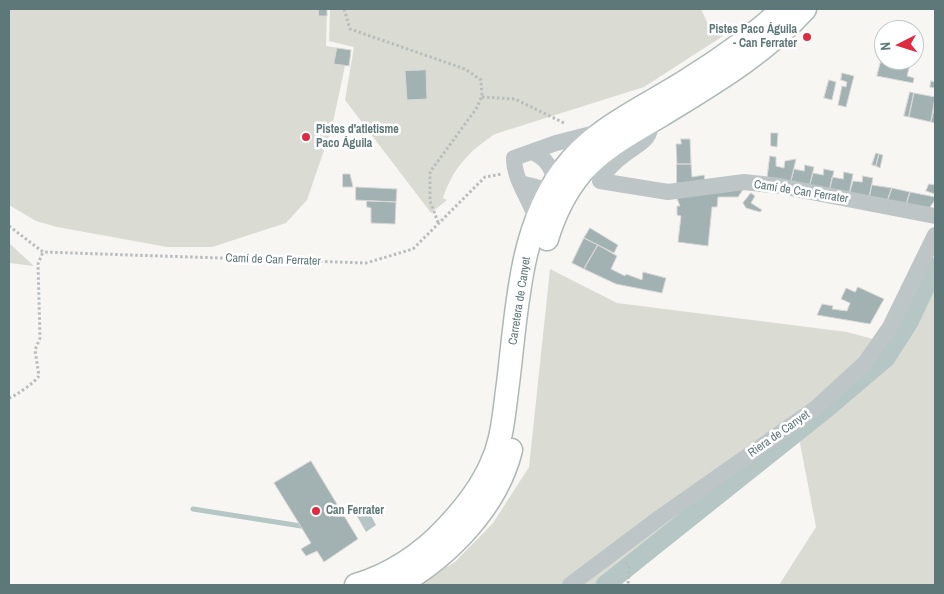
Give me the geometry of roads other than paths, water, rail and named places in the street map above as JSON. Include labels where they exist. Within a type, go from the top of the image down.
[{"type":"street","name":"Carretera de Canyet","points":[[398,585],[425,568],[456,542],[501,479],[513,442],[535,272],[552,221],[573,185],[608,139],[689,79],[752,36],[783,9]]},
{"type":"street","name":"Carretera de Canyet","points":[[608,139],[651,121],[758,53],[780,36],[805,9]]},
{"type":"street","name":"Camí de Can Ferrater","points":[[651,121],[652,128],[645,141],[624,154],[605,172],[600,181],[668,192],[744,182],[780,186],[935,216]]},
{"type":"street","points":[[537,222],[517,177],[514,158],[556,143],[608,139]]},
{"type":"street","points":[[517,177],[544,189],[568,179],[608,139]]},
{"type":"street","points":[[532,152],[541,155],[554,173],[556,192],[542,224],[532,263],[535,272]]},
{"type":"street","name":"Carretera de Canyet","points":[[356,585],[373,580],[417,555],[438,537],[458,516],[478,488],[492,462],[503,420],[522,277],[537,222],[547,196],[555,183]]},
{"type":"street","name":"Riera de Canyet","points":[[570,585],[816,408],[865,363],[890,327],[935,235]]},
{"type":"waterway","points":[[605,585],[827,408],[886,358],[909,322],[935,267]]},
{"type":"waterway","points":[[193,509],[301,526]]},
{"type":"place","name":"Pistes Paco Águila - Can Ferrater","points":[[807,37]]},
{"type":"place","name":"Pistes d'atletisme Paco Águila","points":[[306,137]]},
{"type":"place","name":"Can Ferrater","points":[[316,511]]}]
